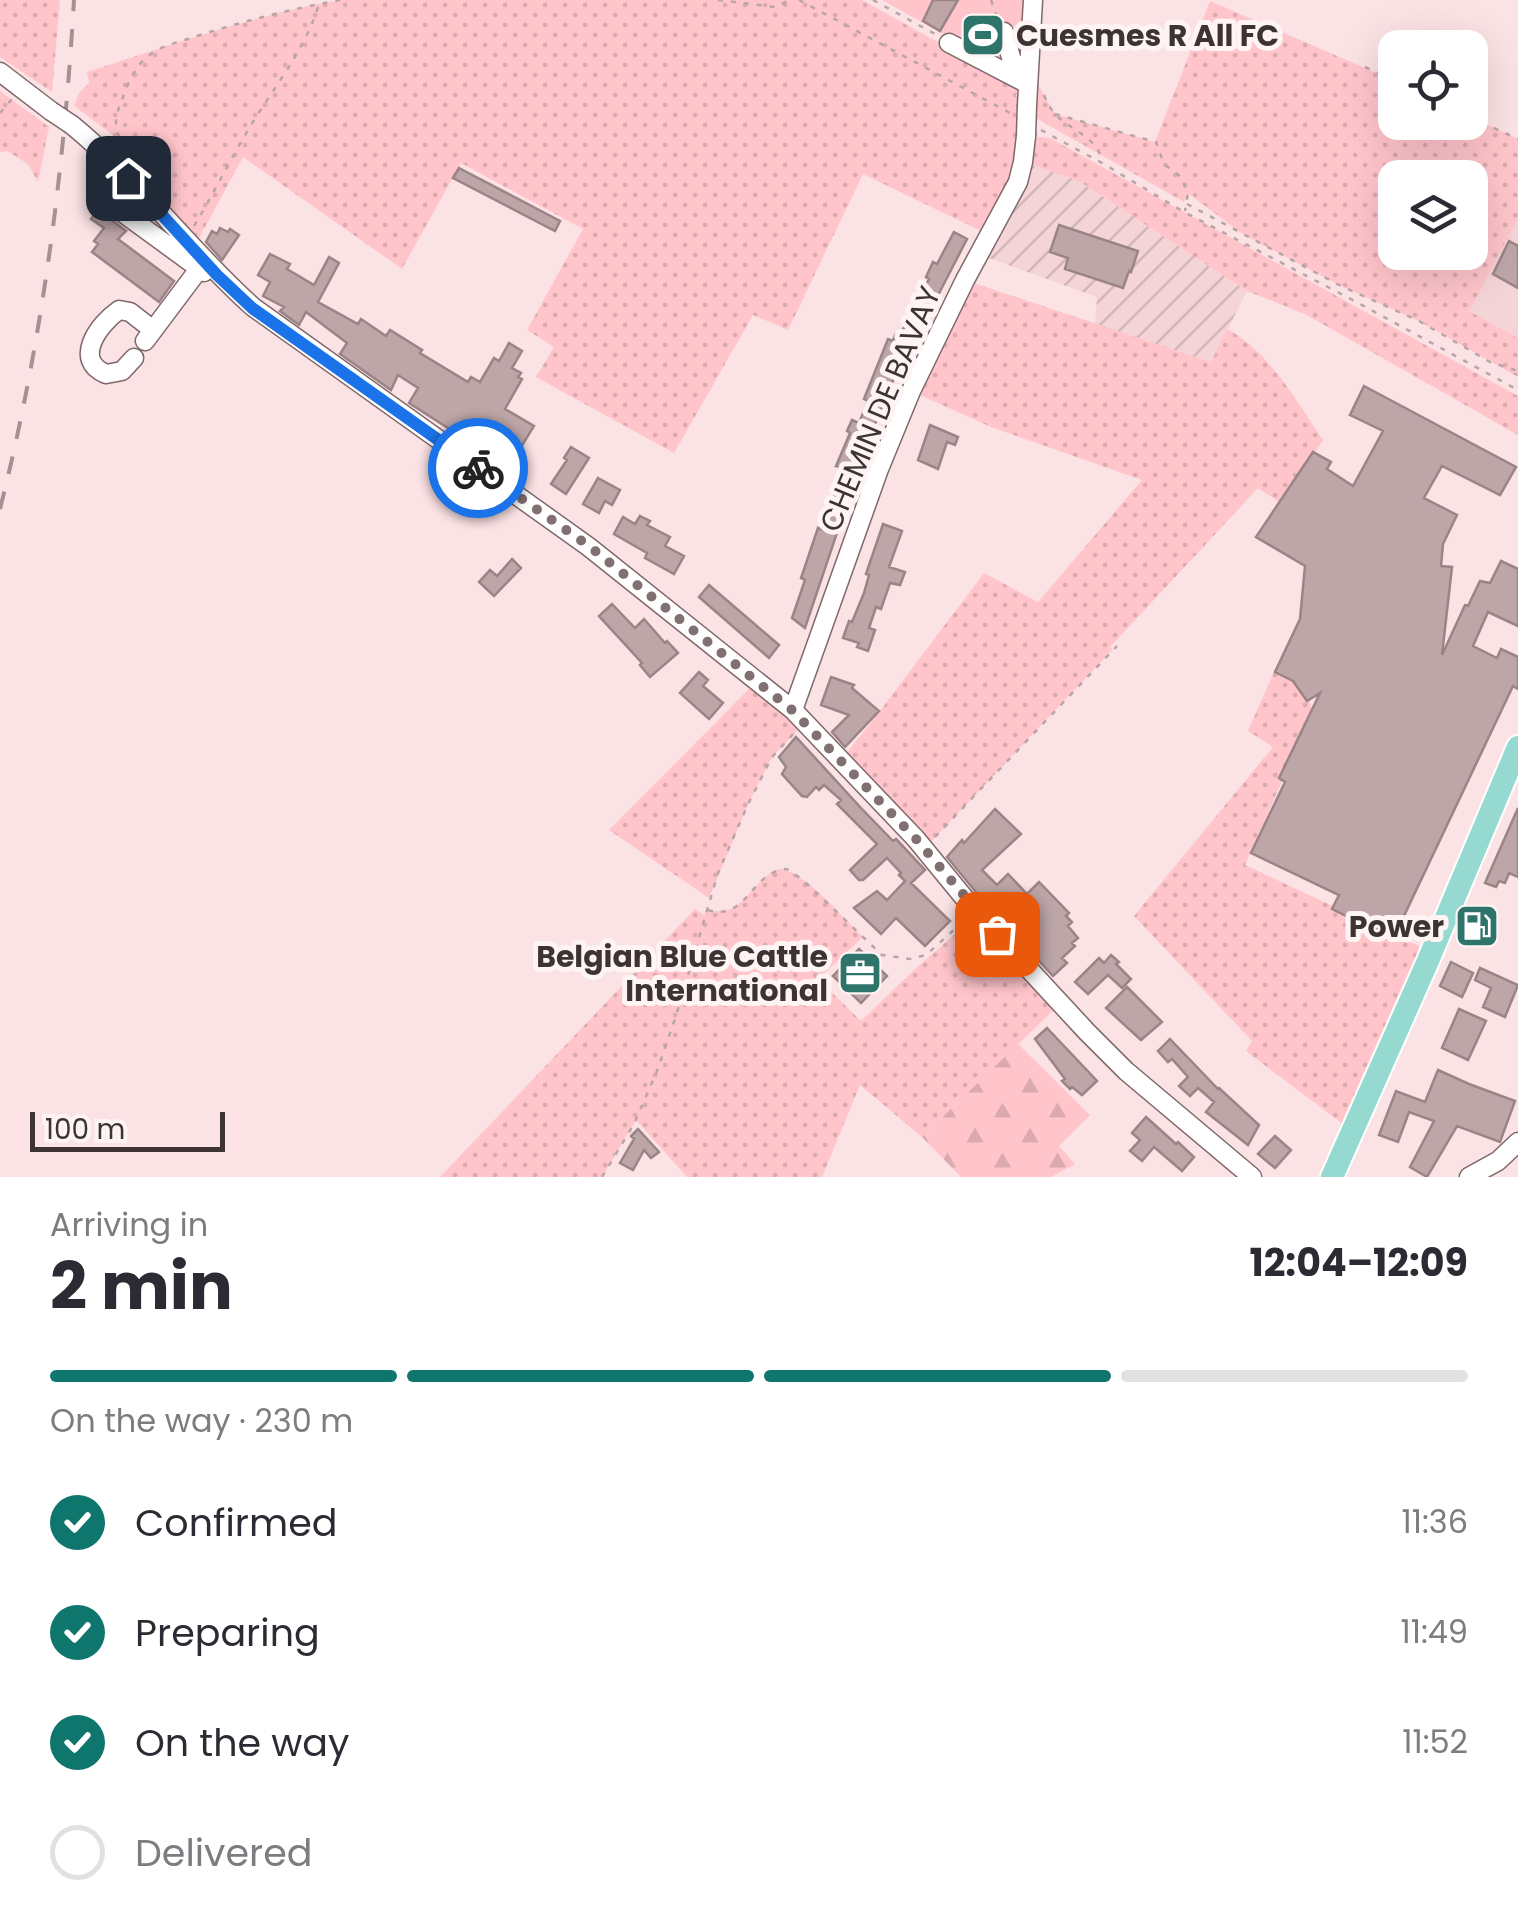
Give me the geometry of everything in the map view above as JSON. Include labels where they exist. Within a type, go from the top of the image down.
[{"type":"main road","points":[[1332,1177],[1518,747]]},
{"type":"street","points":[[1022,111],[1033,0]]},
{"type":"street","points":[[1004,32],[1012,61],[1028,79]]},
{"type":"street","points":[[949,42],[1028,79]]},
{"type":"street","points":[[2,74],[72,125],[116,164],[252,308]]},
{"type":"street","name":"CHEMIN DE BAVAY","points":[[798,716],[885,453],[930,348],[1018,182],[1031,131],[1022,111]]},
{"type":"street","points":[[104,200],[589,546],[798,716],[1126,1071],[1252,1177]]},
{"type":"street","points":[[134,358],[122,371],[106,374],[93,366],[89,352],[97,335],[119,310],[130,312],[148,336],[199,269]]},
{"type":"street","points":[[1469,1177],[1498,1161],[1518,1142]]},
{"type":"path","points":[[150,176],[118,136],[116,124],[126,90],[145,58],[160,48],[227,26],[340,0]]},
{"type":"path","points":[[718,0],[776,7],[790,0]]},
{"type":"path","points":[[800,0],[1022,111]]},
{"type":"path","points":[[873,0],[949,42]]},
{"type":"path","points":[[991,0],[1004,32]]},
{"type":"path","points":[[183,238],[307,37],[318,4]]},
{"type":"path","points":[[1365,67],[1378,73]]},
{"type":"path","points":[[1102,163],[1094,144],[1055,114],[1156,142],[1164,164],[1181,177],[1188,194],[1184,212]]},
{"type":"path","points":[[1488,125],[1518,139]]},
{"type":"path","points":[[1031,131],[1102,163],[1184,212],[1518,390]]},
{"type":"path","points":[[1187,204],[1339,284],[1420,321],[1490,362],[1518,372]]},
{"type":"path","points":[[924,849],[1117,646]]},
{"type":"path","points":[[602,1177],[634,1124],[657,1070],[718,873],[748,804],[798,716]]},
{"type":"path","points":[[706,910],[727,912],[771,872],[786,869],[803,880],[882,955],[910,959],[926,955],[976,911]]},
{"type":"shaded area","points":[[1023,162],[1079,181],[1247,291],[1211,362],[1095,324],[1097,297],[978,254]]},
{"type":"shaded area","points":[[1518,218],[1518,338],[1468,311]]},
{"type":"green space","points":[[0,0],[60,0],[52,92],[0,57]]},
{"type":"green space","points":[[340,0],[862,0],[1015,85],[1016,96],[1021,100],[1013,174],[981,231],[863,174],[788,330],[753,315],[674,453],[536,377],[554,347],[527,330],[583,229],[461,163],[402,269],[243,157],[198,240],[128,177],[131,153],[74,106],[89,83],[87,72],[244,22]]},
{"type":"green space","name":"Cuesmes R All FC","points":[[882,0],[1024,0],[1020,57],[1001,66]]},
{"type":"green space","points":[[1210,1],[1378,74],[1378,140],[1488,140],[1488,125],[1518,139],[1518,218],[1469,311],[1518,338],[1518,377],[1419,321],[1339,285],[1241,233],[1189,194],[1184,202],[1034,117],[1035,79],[1055,114],[1155,142]]},
{"type":"green space","points":[[0,91],[49,127],[38,182],[28,164],[7,151],[0,152]]},
{"type":"green space","points":[[1026,136],[1050,138],[1518,396],[1518,435],[1305,314],[1247,291],[1079,181],[1023,162]]},
{"type":"green space","points":[[965,280],[1211,362],[1227,329],[1269,363],[1323,440],[1281,503],[1258,488],[924,849],[841,760],[984,573],[1038,602],[1142,480],[991,427],[911,391]]},
{"type":"green space","points":[[1276,667],[1305,690],[1312,713],[1245,865],[1423,948],[1348,1128],[1246,1051],[1252,1041],[1134,916],[1273,747],[1248,731]]},
{"type":"green space","points":[[757,681],[804,723],[772,757],[709,898],[609,830]]},
{"type":"green space","points":[[779,869],[812,886],[863,937],[818,979],[861,1021],[978,914],[1061,1003],[922,1137],[860,1085],[822,1177],[687,1177],[636,1120],[602,1177],[440,1177],[695,909],[704,915],[706,909],[719,911],[738,905]]},
{"type":"green space","points":[[1018,1044],[1090,1115],[1059,1146],[1075,1164],[1051,1177],[961,1177],[922,1137]]},
{"type":"building","points":[[933,0],[958,0],[940,31],[923,21]]},
{"type":"building","points":[[459,168],[560,221],[555,231],[453,178]]},
{"type":"building","points":[[98,210],[126,231],[118,239],[174,281],[159,302],[92,252],[98,244],[94,241],[104,228],[91,219]]},
{"type":"building","points":[[1059,225],[1138,251],[1123,288],[1065,269],[1068,258],[1050,252]]},
{"type":"building","points":[[220,228],[239,235],[222,260],[206,242],[212,231],[217,234]]},
{"type":"building","points":[[954,232],[967,239],[918,334],[913,332],[842,504],[846,506],[805,628],[792,618],[818,528],[823,530],[836,491],[832,489],[841,467],[836,466],[850,433],[847,431],[852,420],[859,423],[868,401],[864,399],[888,339],[899,337],[929,279],[926,277],[933,262],[937,264]]},
{"type":"building","points":[[1509,241],[1518,246],[1518,288],[1493,274]]},
{"type":"building","points":[[270,254],[290,264],[287,269],[314,285],[329,257],[339,263],[318,302],[358,324],[361,319],[386,336],[390,330],[468,382],[471,377],[480,382],[494,358],[499,361],[509,343],[522,351],[512,368],[521,373],[518,377],[522,379],[505,409],[534,426],[518,452],[490,435],[481,449],[409,403],[418,388],[398,375],[391,390],[340,354],[347,343],[306,312],[299,325],[280,311],[284,307],[263,296],[270,282],[258,275]]},
{"type":"building","points":[[1364,386],[1516,467],[1500,495],[1442,466],[1424,498],[1457,515],[1443,544],[1441,566],[1452,567],[1442,655],[1480,581],[1490,583],[1501,561],[1518,569],[1518,626],[1488,612],[1473,646],[1497,658],[1501,649],[1518,657],[1518,689],[1513,686],[1393,939],[1332,909],[1339,895],[1251,853],[1285,782],[1279,778],[1320,693],[1307,701],[1293,681],[1275,672],[1300,619],[1305,566],[1256,537],[1313,452],[1331,462],[1327,469],[1353,486],[1383,431],[1350,415]]},
{"type":"building","points":[[930,425],[958,437],[955,445],[947,442],[938,469],[918,460]]},
{"type":"building","points":[[571,447],[589,458],[566,494],[551,484]]},
{"type":"building","points":[[598,478],[620,490],[612,505],[605,501],[599,513],[583,504]]},
{"type":"building","points":[[640,516],[650,521],[647,525],[670,537],[665,546],[684,556],[674,574],[614,534],[623,517],[635,524]]},
{"type":"building","points":[[883,524],[902,531],[889,567],[905,572],[900,585],[890,583],[881,609],[876,607],[869,628],[875,630],[868,651],[843,638],[864,593],[869,575],[866,574]]},
{"type":"building","points":[[512,559],[521,568],[494,596],[479,582],[490,570],[497,576]]},
{"type":"building","points":[[709,585],[779,645],[769,658],[699,597]]},
{"type":"building","points":[[612,604],[635,628],[644,619],[678,653],[650,677],[599,616]]},
{"type":"building","points":[[699,672],[708,680],[703,686],[723,703],[709,719],[680,693]]},
{"type":"building","points":[[831,677],[854,685],[852,688],[879,711],[845,747],[832,732],[849,715],[821,705]]},
{"type":"building","points":[[796,737],[925,870],[911,883],[950,921],[925,946],[896,918],[881,934],[854,908],[877,891],[887,900],[905,881],[887,858],[863,880],[850,870],[877,844],[837,804],[841,800],[824,785],[807,797],[802,796],[782,774],[786,767],[779,757]]},
{"type":"building","points":[[1518,808],[1518,877],[1509,873],[1505,883],[1499,881],[1496,887],[1485,883]]},
{"type":"building","points":[[995,809],[1021,834],[982,870],[997,885],[1008,874],[1027,894],[1039,882],[1069,913],[1066,916],[1072,922],[1068,926],[1078,938],[1062,958],[1067,963],[1053,976],[947,857]]},
{"type":"building","points":[[859,949],[887,976],[861,1003],[833,976]]},
{"type":"building","points":[[1111,955],[1131,979],[1122,988],[1108,975],[1088,994],[1075,982],[1099,958],[1104,963]]},
{"type":"building","points":[[1451,962],[1473,973],[1462,997],[1440,986]]},
{"type":"building","points":[[1480,968],[1518,985],[1505,1017],[1483,1007],[1491,988],[1475,980]]},
{"type":"building","points":[[1127,987],[1162,1022],[1141,1040],[1106,1008]]},
{"type":"building","points":[[1459,1009],[1486,1021],[1468,1060],[1442,1048]]},
{"type":"building","points":[[1047,1028],[1097,1081],[1082,1095],[1062,1081],[1065,1079],[1035,1039]]},
{"type":"building","points":[[1170,1039],[1259,1125],[1248,1145],[1206,1112],[1214,1102],[1198,1088],[1190,1096],[1179,1086],[1188,1077],[1172,1059],[1168,1062],[1158,1051]]},
{"type":"building","points":[[1438,1070],[1515,1101],[1500,1142],[1457,1126],[1427,1177],[1410,1167],[1434,1121],[1409,1112],[1398,1142],[1379,1135],[1396,1091],[1425,1102]]},
{"type":"building","points":[[1146,1117],[1194,1157],[1182,1171],[1154,1147],[1142,1161],[1130,1151],[1140,1140],[1132,1133]]},
{"type":"building","points":[[638,1129],[659,1152],[651,1158],[644,1150],[633,1170],[620,1163]]},
{"type":"building","points":[[1275,1136],[1291,1150],[1275,1168],[1258,1154]]},
{"type":"railway","points":[[0,509],[28,383],[49,256],[74,0]]},
{"type":"way so far","points":[[478,468],[589,546],[792,710],[916,839],[997,934]]},
{"type":"place","name":"Cuesmes R All FC","points":[[983,35]]},
{"type":"place","name":"Power","points":[[1477,926]]},
{"type":"place","name":"Belgian Blue Cattle International","points":[[860,973]]},
{"type":"route","points":[[128,178],[252,308],[478,468]]}]
